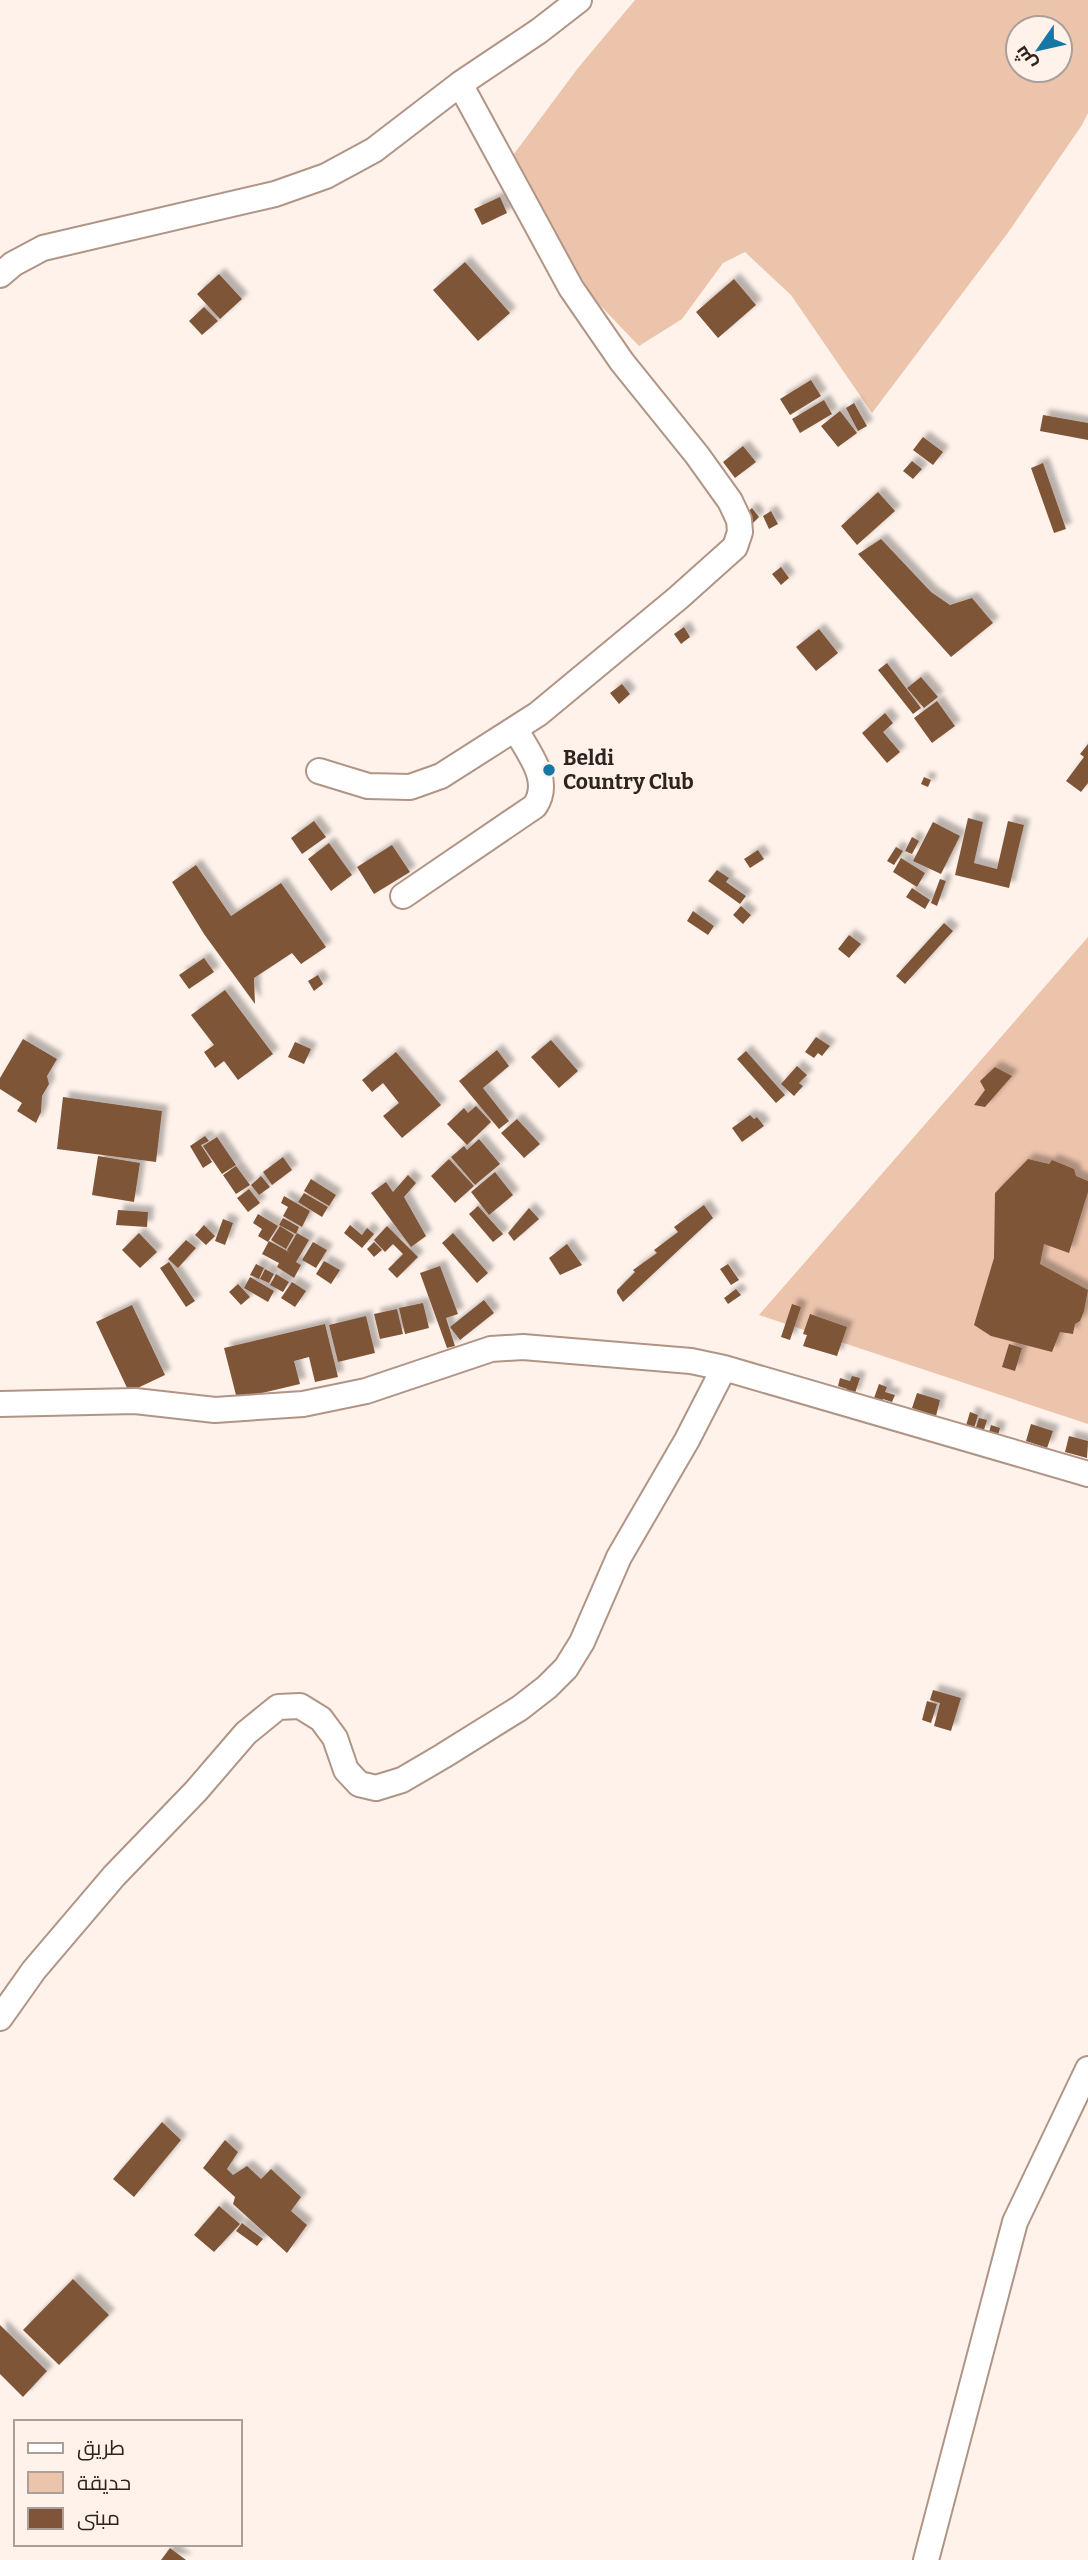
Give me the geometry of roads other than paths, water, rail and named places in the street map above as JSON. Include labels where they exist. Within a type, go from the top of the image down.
[{"type":"street","points":[[0,275],[13,264],[43,248],[275,194],[326,176],[374,150],[460,84],[579,0]]},
{"type":"street","points":[[319,771],[368,786],[410,787],[441,776],[516,730],[678,598],[735,547],[740,532],[739,520],[730,501],[697,455],[622,362],[571,288],[460,84]]},
{"type":"street","points":[[403,896],[535,806],[541,794],[542,780],[516,730]]},
{"type":"street","points":[[0,1404],[135,1401],[215,1410],[303,1404],[366,1391],[491,1349],[523,1347],[691,1361],[724,1368],[1088,1474]]},
{"type":"street","points":[[0,2018],[34,1970],[114,1876],[196,1791],[246,1733],[278,1707],[300,1706],[321,1719],[335,1738],[346,1770],[359,1784],[376,1788],[402,1780],[443,1756],[520,1708],[547,1687],[566,1668],[582,1642],[619,1557],[687,1440],[724,1368]]},
{"type":"street","points":[[926,2560],[1015,2222],[1088,2069]]},
{"type":"place","name":"Beldi Country Club","points":[[549,770]]}]
